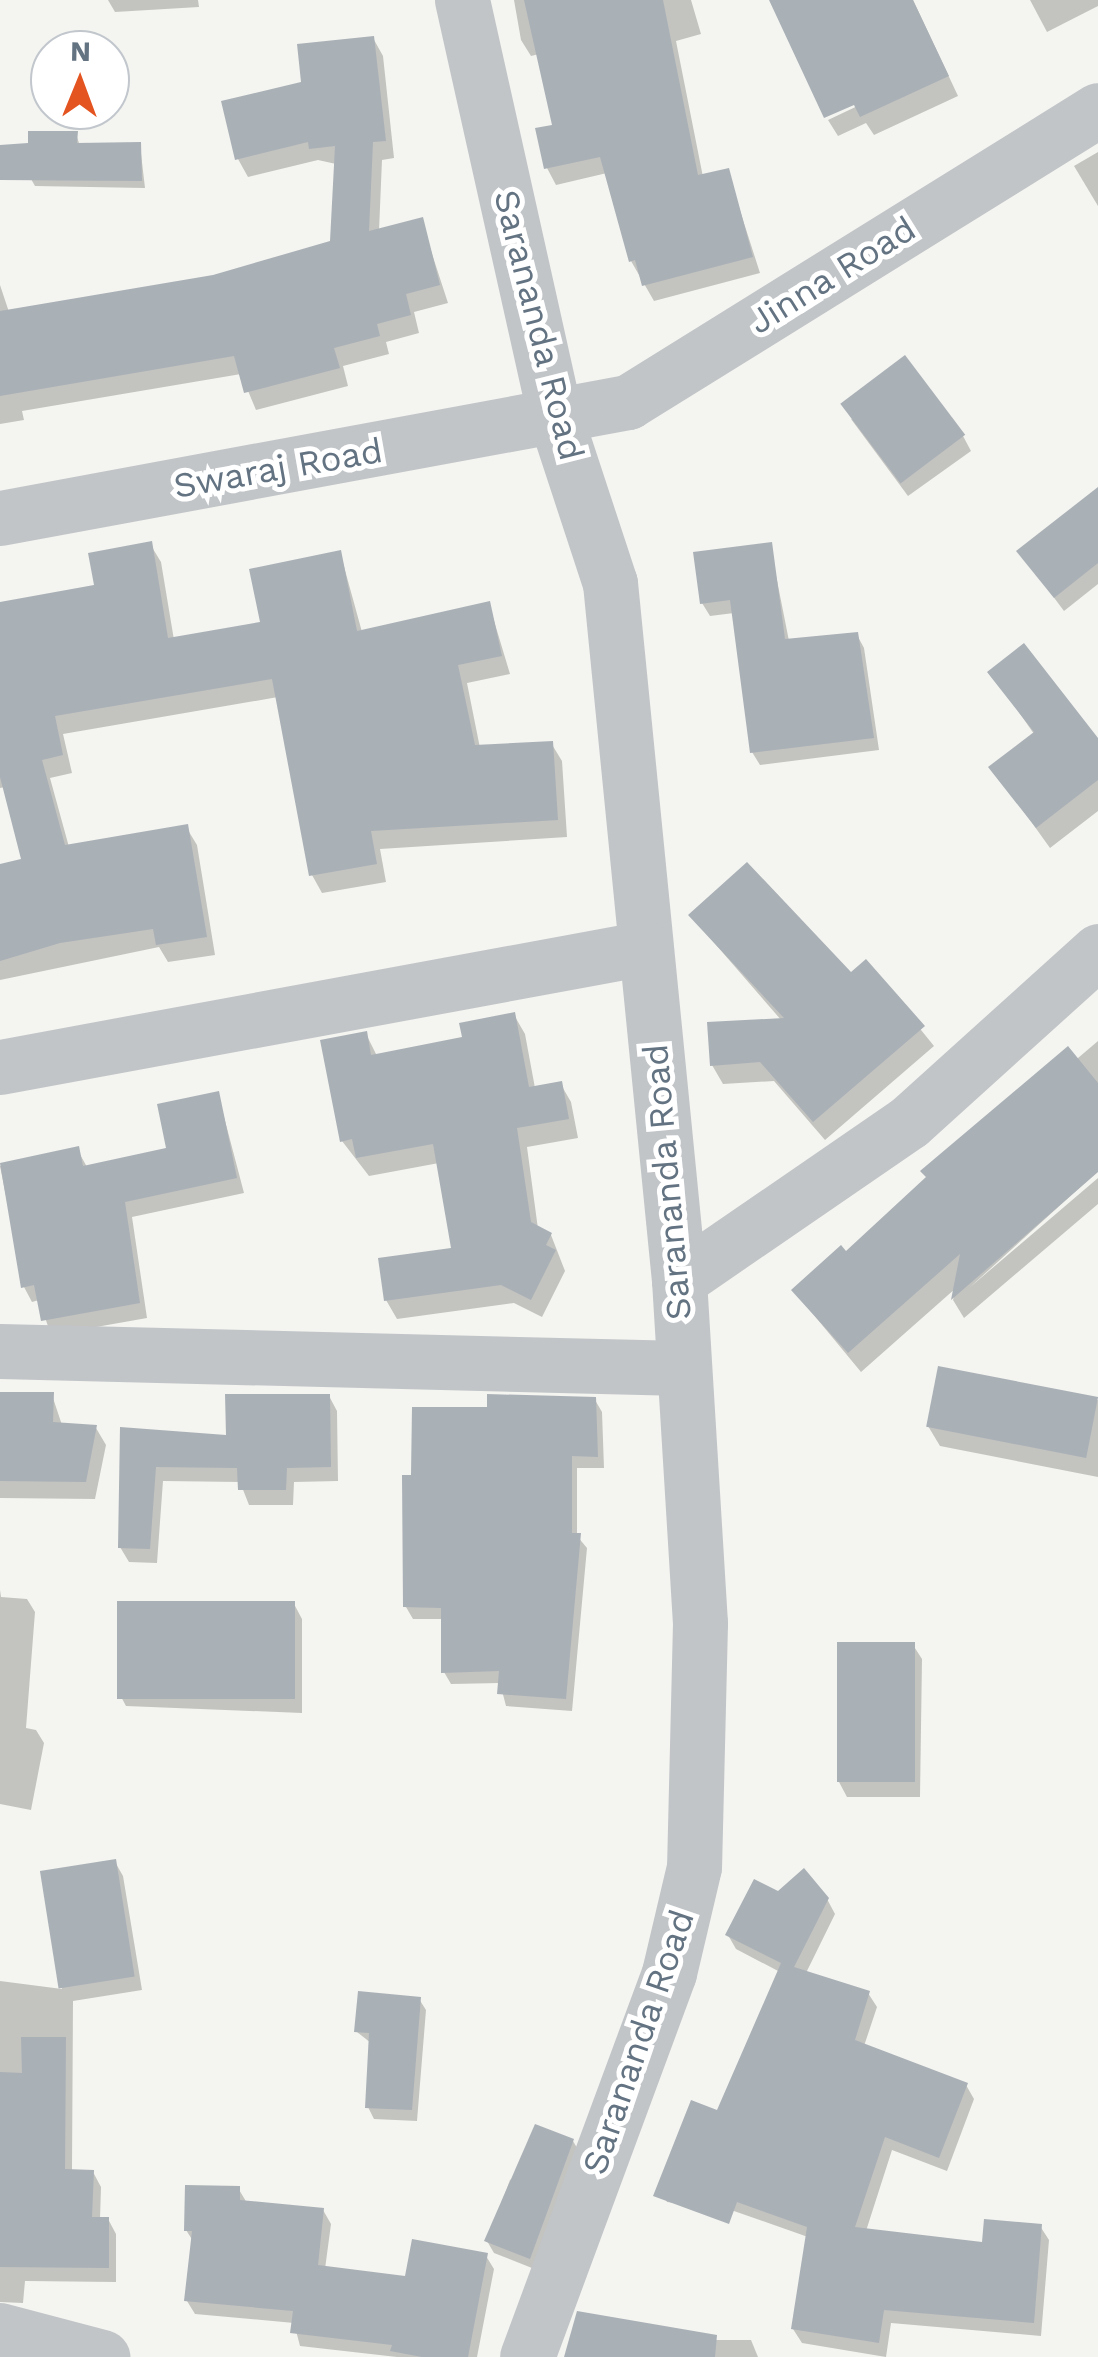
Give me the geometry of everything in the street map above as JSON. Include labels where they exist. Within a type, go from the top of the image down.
[{"type":"street","name":"Sarananda Road","points":[[462,0],[556,418],[610,583],[679,1280],[700,1624],[694,1867],[669,1974],[526,2357]]},
{"type":"street","name":"Jinna Road","points":[[556,418],[628,402],[1098,110]]},
{"type":"street","name":"Swaraj Road","points":[[0,518],[556,418]]},
{"type":"street","points":[[0,1067],[645,948]]},
{"type":"street","points":[[679,1280],[909,1122],[1098,951]]},
{"type":"street","points":[[0,1351],[682,1368]]},
{"type":"street","points":[[0,2330],[102,2357]]},
{"type":"building","points":[[524,0],[663,0],[698,175],[729,168],[753,257],[642,286],[635,260],[629,262],[600,157],[544,169],[535,128],[552,125]]},
{"type":"building","points":[[769,0],[913,0],[949,76],[860,117],[854,105],[824,118]]},
{"type":"building","points":[[374,36],[386,141],[373,142],[369,231],[423,217],[440,285],[406,294],[411,315],[377,324],[380,336],[334,348],[340,368],[244,393],[234,356],[0,396],[0,311],[213,275],[330,241],[335,146],[309,149],[308,142],[235,160],[221,101],[301,82],[297,44]]},
{"type":"building","points":[[28,131],[78,131],[77,143],[141,142],[142,181],[0,180],[0,145],[28,143]]},
{"type":"building","points":[[905,355],[965,435],[900,484],[840,404]]},
{"type":"building","points":[[1098,487],[1098,563],[1054,598],[1016,551]]},
{"type":"building","points":[[152,541],[168,638],[260,622],[249,569],[341,550],[357,631],[490,601],[502,656],[458,665],[475,745],[553,741],[558,820],[371,831],[377,864],[309,876],[272,679],[55,716],[63,755],[42,760],[65,845],[188,824],[207,937],[156,945],[153,929],[60,943],[0,961],[0,864],[21,859],[0,777],[0,602],[94,585],[88,553]]},
{"type":"building","points":[[772,542],[785,639],[858,632],[874,738],[750,753],[730,600],[700,604],[693,552]]},
{"type":"building","points":[[1024,643],[1098,738],[1098,780],[1036,828],[988,767],[1034,732],[987,672]]},
{"type":"building","points":[[747,862],[851,972],[866,959],[925,1026],[813,1122],[760,1062],[710,1066],[707,1022],[784,1018],[688,915]]},
{"type":"building","points":[[515,1012],[529,1087],[562,1081],[569,1119],[517,1128],[531,1222],[552,1233],[546,1245],[556,1250],[531,1300],[501,1285],[384,1301],[378,1258],[451,1248],[433,1144],[356,1158],[352,1139],[340,1142],[320,1040],[367,1031],[371,1055],[462,1037],[459,1023]]},
{"type":"building","points":[[1068,1046],[1098,1083],[1098,1172],[951,1300],[960,1254],[848,1353],[791,1290],[841,1245],[846,1251],[926,1177],[920,1171]]},
{"type":"building","points":[[219,1091],[237,1178],[125,1202],[140,1303],[41,1321],[34,1285],[21,1288],[0,1163],[79,1146],[83,1166],[166,1148],[157,1104]]},
{"type":"building","points":[[938,1366],[1098,1397],[1086,1458],[926,1427]]},
{"type":"building","points":[[0,1392],[54,1392],[53,1422],[97,1425],[86,1482],[0,1481]]},
{"type":"building","points":[[225,1394],[330,1394],[331,1467],[287,1468],[286,1490],[238,1490],[237,1468],[156,1467],[150,1549],[118,1548],[120,1427],[226,1435]]},
{"type":"building","points":[[487,1394],[596,1397],[598,1457],[572,1456],[572,1533],[581,1533],[566,1699],[497,1694],[499,1671],[441,1673],[441,1608],[403,1607],[402,1475],[411,1475],[412,1407],[487,1407]]},
{"type":"building","points":[[117,1601],[295,1601],[295,1699],[117,1699]]},
{"type":"building","points":[[837,1642],[915,1642],[915,1782],[837,1782]]},
{"type":"building","points":[[116,1859],[135,1977],[59,1989],[40,1871]]},
{"type":"building","points":[[804,1868],[829,1898],[794,1967],[870,1991],[855,2040],[968,2083],[939,2158],[885,2137],[855,2227],[982,2242],[984,2219],[1042,2224],[1034,2323],[884,2310],[879,2343],[791,2329],[807,2227],[737,2202],[729,2224],[653,2196],[691,2100],[717,2110],[781,1963],[725,1935],[754,1879],[778,1891]]},
{"type":"building","points":[[358,1991],[421,1997],[412,2110],[365,2108],[369,2033],[354,2032]]},
{"type":"building","points":[[21,2037],[66,2037],[65,2169],[94,2170],[92,2217],[109,2217],[109,2268],[0,2267],[0,2072],[22,2073]]},
{"type":"building","points":[[535,2124],[574,2139],[530,2259],[484,2241]]},
{"type":"building","points":[[185,2185],[240,2186],[240,2200],[324,2208],[318,2265],[405,2276],[412,2239],[488,2253],[468,2357],[422,2357],[390,2351],[392,2345],[290,2333],[293,2311],[184,2301],[192,2231],[184,2231]]},
{"type":"building","points":[[577,2311],[717,2335],[715,2357],[564,2357]]}]
